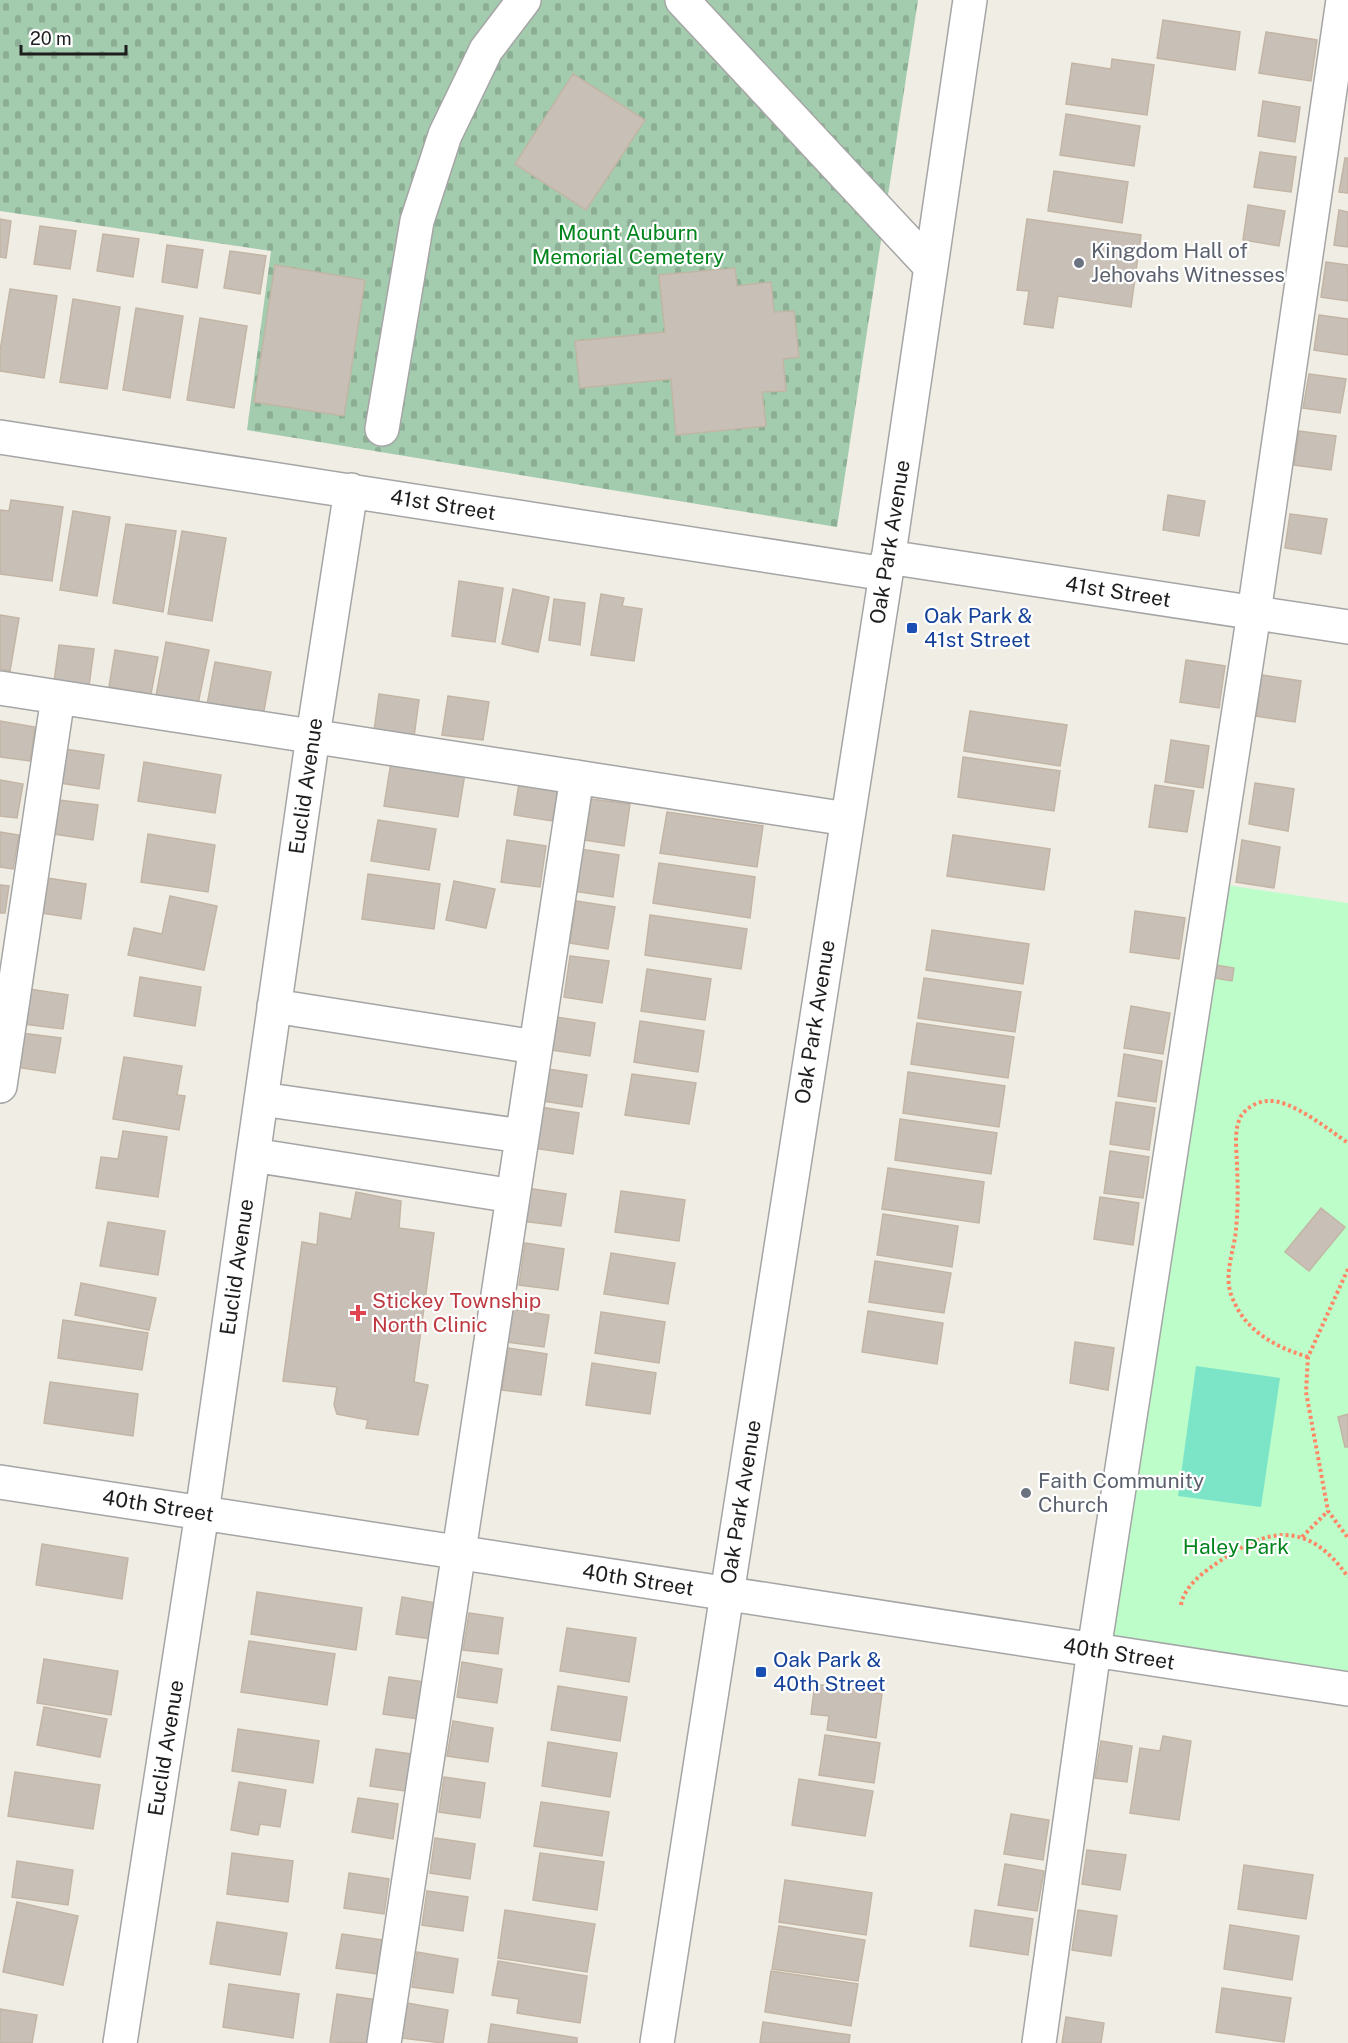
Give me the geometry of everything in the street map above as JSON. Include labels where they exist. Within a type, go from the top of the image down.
[{"type":"street","points":[[382,429],[417,221],[445,135],[486,50],[524,0]]},
{"type":"street","points":[[682,0],[930,267]]},
{"type":"street","name":"Oak Park Avenue","points":[[657,2043],[887,566],[970,0]]},
{"type":"street","points":[[1039,2043],[1094,1650],[1254,613],[1343,0]]},
{"type":"street","name":"41st Street","points":[[0,438],[887,566],[1348,627]]},
{"type":"street","name":"Euclid Avenue","points":[[120,2043],[202,1513],[313,736],[351,490]]},
{"type":"street","points":[[0,688],[847,819]]},
{"type":"street","points":[[0,1086],[57,697]]},
{"type":"street","points":[[384,2043],[577,777]]},
{"type":"street","points":[[274,1006],[535,1047]]},
{"type":"street","points":[[261,1099],[522,1136]]},
{"type":"street","points":[[253,1155],[513,1196]]},
{"type":"street","name":"40th Street","points":[[0,1482],[1348,1689]]},
{"type":"path","points":[[1308,1357],[1267,1341],[1238,1311],[1230,1294],[1229,1268],[1236,1230],[1238,1190],[1237,1131],[1242,1115],[1253,1105],[1268,1101],[1284,1103],[1348,1143]]},
{"type":"path","points":[[1348,1269],[1308,1357],[1306,1392],[1328,1511],[1348,1538]]},
{"type":"path","points":[[1302,1537],[1328,1511]]},
{"type":"path","points":[[1181,1605],[1183,1597],[1201,1574],[1243,1545],[1265,1536],[1302,1537],[1337,1561],[1348,1577]]},
{"type":"green space","name":"Mount Auburn Memorial Cemetery","points":[[0,0],[918,0],[837,527],[247,430],[271,251],[0,211]]},
{"type":"green space","name":"Haley Park","points":[[1219,884],[1348,903],[1348,1679],[1108,1643]]},
{"type":"green space","points":[[1196,1366],[1280,1378],[1261,1507],[1178,1496]]},
{"type":"building","points":[[1163,20],[1240,32],[1235,70],[1157,58]]},
{"type":"building","points":[[1266,32],[1317,40],[1311,81],[1259,73]]},
{"type":"building","points":[[1112,59],[1154,65],[1147,115],[1066,104],[1072,63],[1111,69]]},
{"type":"building","points":[[573,74],[645,120],[586,210],[515,164]]},
{"type":"building","points":[[1263,101],[1300,107],[1295,142],[1258,136]]},
{"type":"building","points":[[1066,114],[1140,126],[1134,166],[1060,155]]},
{"type":"building","points":[[1260,152],[1296,157],[1291,192],[1254,187]]},
{"type":"building","points":[[1345,158],[1348,158],[1348,193],[1339,192]]},
{"type":"building","points":[[1054,171],[1128,182],[1122,223],[1048,211]]},
{"type":"building","points":[[1248,205],[1285,211],[1279,246],[1243,240]]},
{"type":"building","points":[[1339,210],[1348,212],[1348,247],[1334,245]]},
{"type":"building","points":[[0,219],[11,221],[6,258],[0,257]]},
{"type":"building","name":"Kingdom Hall of Jehovahs Witnesses","points":[[1027,219],[1141,235],[1131,307],[1058,296],[1053,328],[1024,324],[1029,291],[1017,290]]},
{"type":"building","points":[[40,226],[76,231],[70,269],[34,264]]},
{"type":"building","points":[[103,234],[139,239],[133,277],[97,271]]},
{"type":"building","points":[[167,245],[203,250],[197,288],[162,282]]},
{"type":"building","points":[[230,251],[266,256],[260,294],[224,288]]},
{"type":"building","points":[[1326,262],[1348,265],[1348,301],[1321,297]]},
{"type":"building","points":[[275,265],[365,280],[344,416],[254,402]]},
{"type":"building","points":[[735,268],[737,286],[771,282],[774,312],[794,311],[799,357],[783,359],[786,391],[762,392],[766,426],[676,435],[671,379],[580,388],[575,341],[665,332],[659,275]]},
{"type":"building","points":[[10,289],[57,296],[44,378],[0,371],[0,351]]},
{"type":"building","points":[[73,299],[120,307],[107,389],[60,382]]},
{"type":"building","points":[[136,308],[183,316],[170,398],[123,390]]},
{"type":"building","points":[[1319,315],[1348,319],[1348,355],[1314,350]]},
{"type":"building","points":[[200,318],[247,326],[234,408],[187,400]]},
{"type":"building","points":[[1309,374],[1346,379],[1340,413],[1303,408]]},
{"type":"building","points":[[1299,431],[1336,436],[1331,470],[1294,465]]},
{"type":"building","points":[[1168,495],[1205,501],[1199,536],[1163,530]]},
{"type":"building","points":[[11,500],[63,507],[52,581],[0,574],[0,510],[9,511]]},
{"type":"building","points":[[73,511],[110,517],[97,596],[60,590]]},
{"type":"building","points":[[1290,514],[1327,519],[1321,554],[1285,548]]},
{"type":"building","points":[[126,524],[176,531],[163,612],[113,603]]},
{"type":"building","points":[[182,531],[226,538],[212,621],[168,614]]},
{"type":"building","points":[[459,581],[503,588],[495,642],[452,636]]},
{"type":"building","points":[[513,589],[549,597],[538,652],[502,644]]},
{"type":"building","points":[[601,594],[624,598],[622,606],[642,609],[634,661],[591,655]]},
{"type":"building","points":[[554,599],[585,603],[580,645],[549,640]]},
{"type":"building","points":[[0,615],[19,618],[10,671],[0,669]]},
{"type":"building","points":[[166,642],[209,650],[198,704],[156,696]]},
{"type":"building","points":[[59,645],[94,649],[89,686],[54,682]]},
{"type":"building","points":[[115,650],[158,657],[151,694],[109,687]]},
{"type":"building","points":[[1186,660],[1225,666],[1219,708],[1180,702]]},
{"type":"building","points":[[215,662],[271,672],[263,716],[207,705]]},
{"type":"building","points":[[1262,675],[1301,681],[1295,722],[1256,716]]},
{"type":"building","points":[[379,694],[419,700],[414,737],[374,731]]},
{"type":"building","points":[[448,696],[489,702],[483,740],[442,735]]},
{"type":"building","points":[[970,711],[1067,725],[1060,766],[964,751]]},
{"type":"building","points":[[0,721],[35,727],[30,761],[0,757]]},
{"type":"building","points":[[1171,740],[1209,746],[1203,788],[1165,782]]},
{"type":"building","points":[[65,749],[104,755],[99,789],[60,783]]},
{"type":"building","points":[[963,757],[1060,771],[1054,811],[958,797]]},
{"type":"building","points":[[144,762],[221,775],[215,813],[138,801]]},
{"type":"building","points":[[391,762],[465,773],[458,817],[384,806]]},
{"type":"building","points":[[0,780],[23,784],[17,818],[0,816]]},
{"type":"building","points":[[519,783],[558,789],[552,821],[514,815]]},
{"type":"building","points":[[1255,783],[1294,789],[1288,831],[1249,824]]},
{"type":"building","points":[[1155,785],[1194,791],[1187,832],[1149,827]]},
{"type":"building","points":[[591,799],[630,804],[624,846],[585,840]]},
{"type":"building","points":[[59,800],[98,805],[93,840],[54,834]]},
{"type":"building","points":[[667,812],[763,826],[757,867],[660,853]]},
{"type":"building","points":[[378,820],[436,829],[429,870],[371,861]]},
{"type":"building","points":[[0,832],[19,835],[13,869],[0,867]]},
{"type":"building","points":[[148,834],[215,845],[208,892],[141,882]]},
{"type":"building","points":[[953,835],[1050,849],[1044,890],[947,876]]},
{"type":"building","points":[[507,840],[546,846],[540,887],[501,882]]},
{"type":"building","points":[[1242,840],[1280,847],[1274,888],[1236,882]]},
{"type":"building","points":[[580,849],[619,855],[613,897],[574,891]]},
{"type":"building","points":[[659,863],[755,877],[750,918],[653,903]]},
{"type":"building","points":[[368,874],[440,884],[434,929],[362,919]]},
{"type":"building","points":[[47,878],[86,884],[81,919],[42,913]]},
{"type":"building","points":[[454,881],[495,889],[486,928],[446,920]]},
{"type":"building","points":[[0,885],[9,886],[5,913],[0,913]]},
{"type":"building","points":[[170,896],[217,906],[204,970],[128,955],[134,928],[162,934]]},
{"type":"building","points":[[576,901],[615,907],[608,949],[570,943]]},
{"type":"building","points":[[1135,911],[1185,918],[1179,959],[1130,952]]},
{"type":"building","points":[[650,915],[747,929],[741,969],[645,955]]},
{"type":"building","points":[[932,930],[1029,944],[1023,984],[926,970]]},
{"type":"building","points":[[570,956],[609,961],[602,1003],[564,997]]},
{"type":"building","points":[[1216,965],[1234,968],[1232,981],[1214,978]]},
{"type":"building","points":[[647,969],[711,979],[705,1020],[641,1011]]},
{"type":"building","points":[[140,977],[201,987],[195,1026],[134,1016]]},
{"type":"building","points":[[924,978],[1021,992],[1015,1032],[918,1018]]},
{"type":"building","points":[[29,989],[68,995],[63,1029],[24,1024]]},
{"type":"building","points":[[1131,1006],[1170,1013],[1163,1054],[1124,1048]]},
{"type":"building","points":[[556,1017],[595,1023],[590,1056],[552,1050]]},
{"type":"building","points":[[640,1021],[704,1031],[698,1072],[634,1062]]},
{"type":"building","points":[[917,1023],[1014,1037],[1008,1078],[911,1064]]},
{"type":"building","points":[[21,1033],[61,1038],[55,1073],[16,1067]]},
{"type":"building","points":[[1124,1054],[1162,1061],[1156,1102],[1118,1096]]},
{"type":"building","points":[[124,1057],[182,1066],[177,1095],[185,1096],[179,1130],[113,1119]]},
{"type":"building","points":[[548,1069],[587,1075],[582,1107],[543,1101]]},
{"type":"building","points":[[908,1072],[1005,1086],[999,1127],[903,1113]]},
{"type":"building","points":[[632,1074],[696,1083],[689,1124],[625,1115]]},
{"type":"building","points":[[1116,1102],[1155,1108],[1149,1150],[1110,1144]]},
{"type":"building","points":[[540,1107],[579,1113],[573,1154],[534,1148]]},
{"type":"building","points":[[900,1119],[997,1133],[991,1174],[895,1160]]},
{"type":"building","points":[[123,1131],[167,1137],[158,1197],[96,1188],[101,1157],[118,1159]]},
{"type":"building","points":[[1110,1151],[1149,1157],[1143,1198],[1104,1193]]},
{"type":"building","points":[[888,1168],[984,1182],[979,1223],[882,1209]]},
{"type":"building","points":[[527,1188],[566,1194],[561,1226],[522,1221]]},
{"type":"building","points":[[621,1191],[685,1200],[679,1241],[615,1232]]},
{"type":"building","name":"Stickey Township North Clinic","points":[[356,1192],[401,1201],[399,1228],[434,1233],[414,1382],[428,1385],[418,1435],[366,1428],[368,1420],[337,1414],[334,1405],[337,1387],[283,1381],[302,1242],[317,1245],[320,1213],[351,1219]]},
{"type":"building","points":[[1100,1197],[1139,1203],[1133,1245],[1094,1239]]},
{"type":"building","points":[[1321,1208],[1345,1227],[1309,1271],[1285,1252]]},
{"type":"building","points":[[883,1214],[958,1226],[952,1267],[877,1255]]},
{"type":"building","points":[[108,1222],[165,1231],[158,1275],[100,1266]]},
{"type":"building","points":[[525,1243],[564,1249],[558,1290],[519,1285]]},
{"type":"building","points":[[611,1253],[675,1263],[668,1304],[604,1294]]},
{"type":"building","points":[[875,1261],[951,1273],[944,1313],[869,1302]]},
{"type":"building","points":[[81,1283],[156,1298],[149,1330],[75,1315]]},
{"type":"building","points":[[511,1309],[549,1315],[544,1347],[506,1342]]},
{"type":"building","points":[[868,1311],[943,1323],[937,1364],[862,1352]]},
{"type":"building","points":[[601,1312],[665,1322],[659,1363],[595,1353]]},
{"type":"building","points":[[63,1320],[148,1333],[142,1370],[58,1358]]},
{"type":"building","points":[[1075,1342],[1114,1348],[1108,1390],[1070,1383]]},
{"type":"building","points":[[508,1348],[547,1354],[541,1395],[502,1390]]},
{"type":"building","points":[[592,1363],[656,1373],[650,1414],[586,1405]]},
{"type":"building","points":[[50,1382],[138,1394],[133,1436],[44,1423]]},
{"type":"building","points":[[1348,1414],[1348,1447],[1345,1447],[1338,1417]]},
{"type":"building","points":[[42,1544],[128,1558],[122,1599],[36,1585]]},
{"type":"building","points":[[257,1592],[362,1608],[356,1650],[251,1634]]},
{"type":"building","points":[[402,1597],[436,1603],[431,1639],[396,1634]]},
{"type":"building","points":[[469,1613],[503,1618],[498,1654],[463,1650]]},
{"type":"building","points":[[567,1628],[636,1638],[629,1682],[560,1671]]},
{"type":"building","points":[[249,1641],[335,1654],[327,1705],[241,1692]]},
{"type":"building","points":[[44,1659],[118,1671],[111,1715],[37,1703]]},
{"type":"building","points":[[462,1662],[502,1669],[497,1703],[457,1697]]},
{"type":"building","points":[[389,1677],[424,1682],[418,1719],[383,1714]]},
{"type":"building","points":[[815,1684],[882,1694],[876,1738],[827,1730],[829,1716],[811,1714]]},
{"type":"building","points":[[558,1686],[627,1697],[620,1741],[551,1730]]},
{"type":"building","points":[[44,1707],[107,1719],[100,1757],[37,1745]]},
{"type":"building","points":[[453,1721],[493,1728],[488,1762],[447,1756]]},
{"type":"building","points":[[238,1729],[319,1741],[313,1783],[232,1771]]},
{"type":"building","points":[[825,1735],[880,1743],[874,1783],[819,1775]]},
{"type":"building","points":[[1163,1736],[1191,1741],[1179,1820],[1130,1813],[1140,1748],[1160,1751]]},
{"type":"building","points":[[1101,1741],[1132,1746],[1127,1782],[1095,1778]]},
{"type":"building","points":[[548,1742],[617,1753],[610,1797],[542,1786]]},
{"type":"building","points":[[376,1749],[411,1754],[405,1791],[370,1786]]},
{"type":"building","points":[[15,1772],[100,1785],[93,1829],[8,1816]]},
{"type":"building","points":[[444,1777],[485,1783],[480,1818],[439,1812]]},
{"type":"building","points":[[799,1779],[873,1791],[865,1836],[792,1825]]},
{"type":"building","points":[[239,1782],[286,1790],[280,1827],[260,1824],[258,1835],[231,1830]]},
{"type":"building","points":[[358,1798],[398,1804],[393,1839],[352,1832]]},
{"type":"building","points":[[541,1802],[609,1812],[602,1856],[534,1846]]},
{"type":"building","points":[[1011,1814],[1049,1820],[1043,1860],[1004,1854]]},
{"type":"building","points":[[435,1838],[475,1844],[470,1879],[430,1873]]},
{"type":"building","points":[[1087,1850],[1126,1855],[1120,1890],[1082,1884]]},
{"type":"building","points":[[232,1853],[293,1861],[288,1902],[227,1894]]},
{"type":"building","points":[[540,1853],[604,1862],[597,1910],[533,1900]]},
{"type":"building","points":[[17,1861],[73,1870],[68,1905],[12,1897]]},
{"type":"building","points":[[1005,1864],[1044,1871],[1037,1911],[998,1905]]},
{"type":"building","points":[[1244,1865],[1313,1875],[1306,1919],[1238,1909]]},
{"type":"building","points":[[349,1873],[389,1879],[384,1914],[344,1908]]},
{"type":"building","points":[[785,1880],[872,1893],[866,1935],[779,1922]]},
{"type":"building","points":[[427,1891],[468,1897],[463,1931],[422,1925]]},
{"type":"building","points":[[17,1902],[78,1916],[63,1985],[3,1972]]},
{"type":"building","points":[[505,1910],[595,1924],[587,1972],[498,1958]]},
{"type":"building","points":[[975,1910],[1033,1919],[1028,1955],[970,1946]]},
{"type":"building","points":[[1078,1910],[1117,1916],[1111,1956],[1072,1950]]},
{"type":"building","points":[[217,1922],[287,1933],[280,1975],[210,1964]]},
{"type":"building","points":[[1230,1925],[1299,1936],[1292,1980],[1224,1969]]},
{"type":"building","points":[[779,1926],[865,1940],[858,1981],[772,1969]]},
{"type":"building","points":[[342,1934],[382,1940],[377,1974],[336,1968]]},
{"type":"building","points":[[417,1952],[458,1959],[453,1993],[412,1987]]},
{"type":"building","points":[[498,1961],[587,1976],[580,2023],[517,2013],[519,1999],[492,1995]]},
{"type":"building","points":[[771,1971],[858,1984],[851,2026],[765,2012]]},
{"type":"building","points":[[229,1984],[299,1994],[293,2038],[223,2027]]},
{"type":"building","points":[[1222,1988],[1291,1998],[1284,2042],[1216,2032]]},
{"type":"building","points":[[337,1994],[377,2000],[371,2043],[330,2042]]},
{"type":"building","points":[[407,2003],[448,2010],[443,2043],[402,2038]]},
{"type":"building","points":[[0,2009],[37,2015],[32,2043],[0,2043]]},
{"type":"building","points":[[1066,2017],[1104,2023],[1101,2043],[1062,2043]]},
{"type":"building","points":[[763,2022],[850,2035],[849,2043],[760,2043]]},
{"type":"building","points":[[491,2024],[577,2038],[577,2043],[488,2043]]},
{"type":"place","name":"Kingdom Hall of Jehovahs Witnesses","points":[[1079,263]]},
{"type":"place","name":"Oak Park & 41st Street","points":[[912,628]]},
{"type":"place","name":"Stickey Township North Clinic","points":[[358,1313]]},
{"type":"place","name":"Faith Community Church","points":[[1026,1493]]},
{"type":"place","name":"Oak Park & 40th Street","points":[[761,1672]]}]
